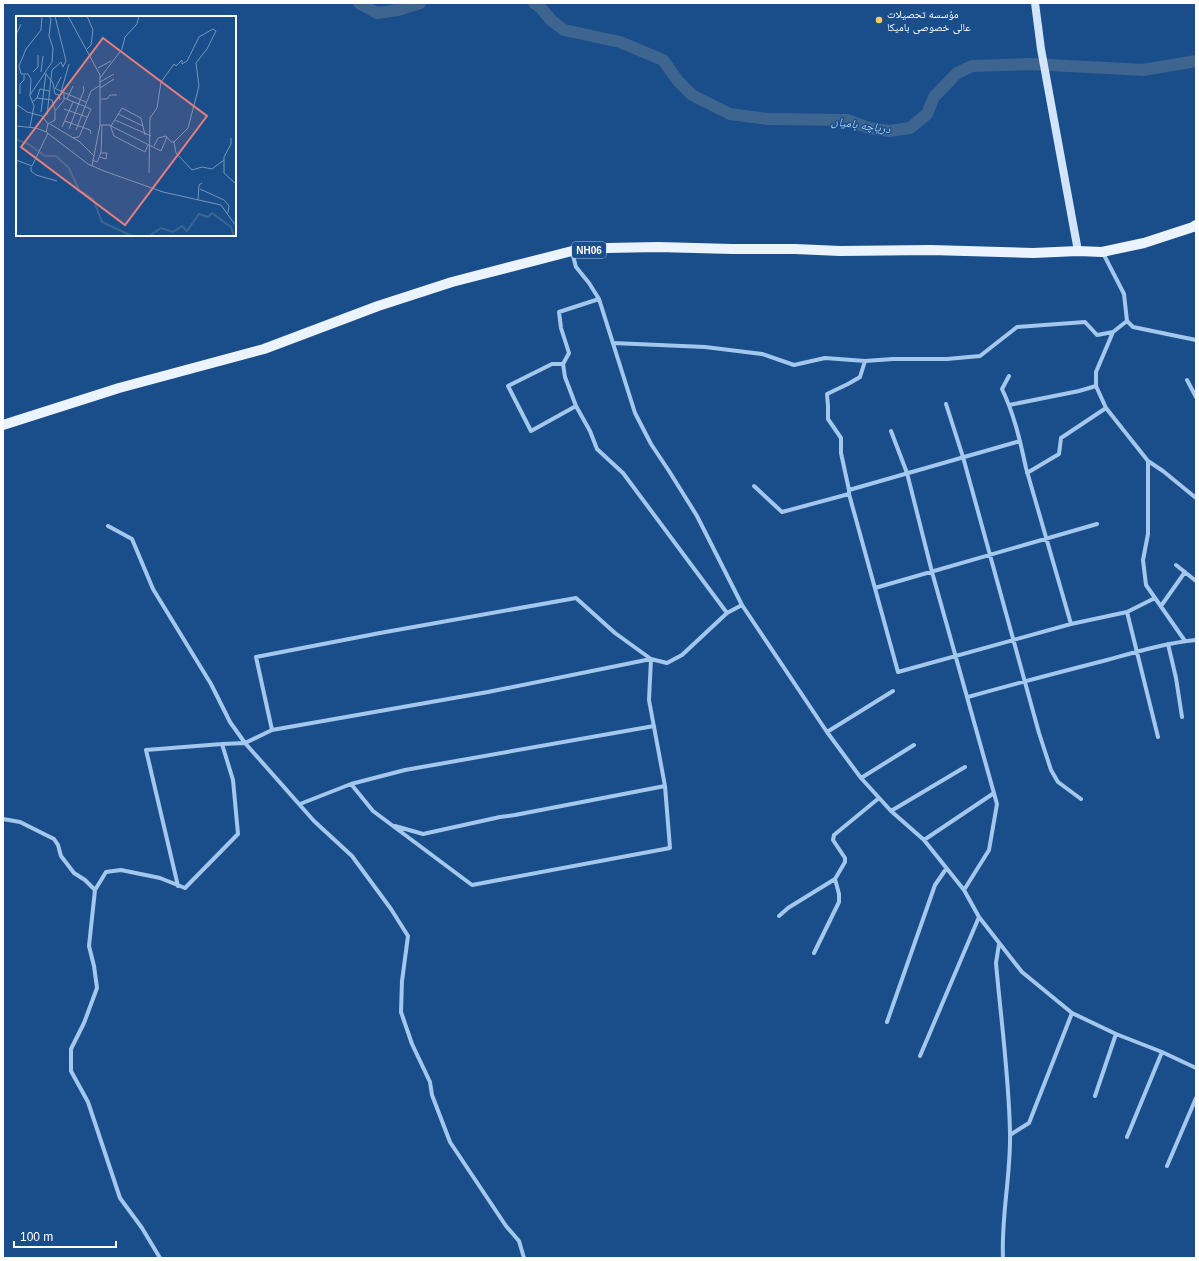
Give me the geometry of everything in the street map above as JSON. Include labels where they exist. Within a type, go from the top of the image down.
[{"type":"main road","points":[[1035,3],[1041,49],[1078,251]]},
{"type":"main road","name":"NH06","points":[[3,425],[119,388],[264,349],[378,306],[452,282],[572,252],[607,248],[658,246],[732,249],[795,248],[840,251],[931,250],[1033,253],[1078,251],[1102,252],[1144,243],[1196,225]]},
{"type":"street","points":[[572,252],[576,267],[599,299],[635,413],[651,444],[697,516],[742,605],[827,732],[861,778],[891,811],[924,840],[964,890],[978,917],[1022,972],[1072,1013],[1116,1034],[1162,1052],[1196,1068]]},
{"type":"street","points":[[1102,252],[1124,294],[1127,321],[1133,327],[1196,340]]},
{"type":"street","points":[[599,299],[559,312],[561,328],[569,353],[563,364],[565,377],[576,406],[590,431],[597,449],[622,473],[727,613]]},
{"type":"street","points":[[613,343],[705,347],[762,354],[794,365],[825,358],[865,361],[893,359],[947,359],[980,356],[1017,327],[1085,322],[1096,335],[1113,332],[1127,321]]},
{"type":"street","points":[[1113,332],[1096,372],[1096,386],[1106,408],[1148,461],[1163,471],[1196,498]]},
{"type":"street","points":[[865,361],[860,377],[827,394],[828,419],[841,438],[841,454],[849,492],[898,672],[1071,624],[1127,612],[1155,598]]},
{"type":"street","points":[[563,364],[552,364],[508,386],[531,431],[576,406]]},
{"type":"street","points":[[1009,376],[1002,389],[1010,405],[1027,473],[1071,624]]},
{"type":"street","points":[[1187,380],[1196,397]]},
{"type":"street","points":[[1010,405],[1079,391],[1096,386]]},
{"type":"street","points":[[946,404],[963,456],[1039,733],[1051,770],[1058,782],[1081,799]]},
{"type":"street","points":[[1027,473],[1059,454],[1061,438],[1106,408]]},
{"type":"street","points":[[891,431],[907,473],[955,657],[968,698],[997,804],[989,850],[964,890]]},
{"type":"street","points":[[754,486],[782,512],[963,456],[1020,441]]},
{"type":"street","points":[[1148,461],[1148,534],[1143,560],[1146,585],[1185,641]]},
{"type":"street","points":[[875,588],[1097,524]]},
{"type":"street","points":[[108,526],[132,540],[153,588],[211,684],[230,722],[245,743],[314,821],[352,856],[391,909],[408,936],[402,981],[401,1012],[412,1044],[430,1082],[432,1095],[450,1142],[506,1226],[519,1241],[524,1258]]},
{"type":"street","points":[[1176,565],[1196,582]]},
{"type":"street","points":[[1161,606],[1185,572]]},
{"type":"street","points":[[272,730],[256,657],[576,598],[615,633],[651,659],[667,663],[682,655],[727,613],[742,605]]},
{"type":"street","points":[[1127,612],[1158,737]]},
{"type":"street","points":[[968,698],[1025,681],[1168,644],[1196,640]]},
{"type":"street","points":[[1168,644],[1176,678],[1182,717]]},
{"type":"street","points":[[351,784],[373,811],[472,885],[670,848],[665,786],[649,700],[651,659]]},
{"type":"street","points":[[178,886],[146,750],[245,743],[272,730],[488,692],[651,659]]},
{"type":"street","points":[[827,732],[893,691]]},
{"type":"street","points":[[300,804],[351,784],[405,770],[654,726]]},
{"type":"street","points":[[160,1258],[142,1228],[120,1198],[88,1102],[71,1071],[71,1049],[84,1023],[96,988],[94,966],[89,946],[95,890],[106,872],[121,870],[160,878],[185,888],[238,834],[233,780],[222,744]]},
{"type":"street","points":[[861,778],[914,746]]},
{"type":"street","points":[[891,811],[965,767]]},
{"type":"street","points":[[392,825],[423,834],[500,817],[665,786]]},
{"type":"street","points":[[924,840],[994,793]]},
{"type":"street","points":[[779,916],[788,908],[835,879],[845,862],[845,858],[833,840],[834,835],[879,798]]},
{"type":"street","points":[[3,819],[20,822],[54,839],[58,845],[61,856],[74,873],[85,880],[95,890]]},
{"type":"street","points":[[887,1022],[935,885],[946,869]]},
{"type":"street","points":[[814,953],[839,902],[839,894],[835,879]]},
{"type":"street","points":[[920,1056],[978,917]]},
{"type":"street","points":[[999,944],[996,963],[1009,1090],[1010,1135],[1008,1189],[1002,1236],[1003,1258]]},
{"type":"street","points":[[1010,1135],[1029,1123],[1072,1013]]},
{"type":"street","points":[[1095,1096],[1116,1034]]},
{"type":"street","points":[[1127,1137],[1162,1052]]},
{"type":"street","points":[[1167,1166],[1196,1098]]},
{"type":"waterway","name":"دریاچه بامیان","points":[[359,3],[377,13],[398,10],[420,3]]},
{"type":"waterway","name":"دریاچه بامیان","points":[[534,3],[540,7],[551,20],[564,30],[620,42],[663,60],[678,81],[692,95],[730,114],[768,119],[847,120],[869,128],[889,131],[910,128],[927,114],[934,97],[957,73],[972,66],[1031,64],[1143,70],[1196,61]]},
{"type":"place","name":"مؤسسه تحصیلات عالی خصوصی بامیکا","points":[[879,20]]}]
